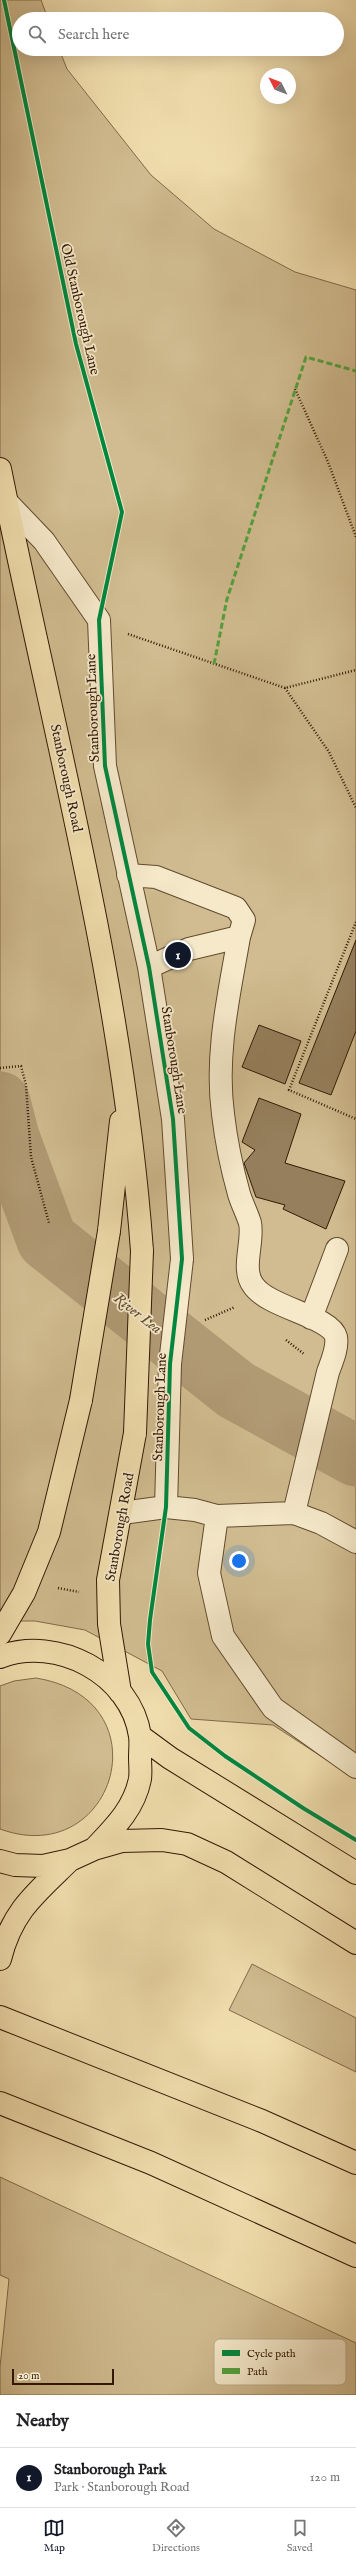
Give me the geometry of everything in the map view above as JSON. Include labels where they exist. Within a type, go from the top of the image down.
[{"type":"main road","name":"Stanborough Road","points":[[0,469],[3,497],[101,943],[137,1174],[142,1252],[135,1433],[108,1586],[109,1624],[120,1692]]},
{"type":"main road","points":[[0,1634],[24,1593],[48,1532],[81,1400],[109,1231],[124,1090]]},
{"type":"main road","points":[[0,1657],[14,1652],[38,1650],[61,1654],[84,1662],[103,1675],[120,1692],[132,1713],[140,1736],[140,1778],[124,1818],[94,1848]]},
{"type":"main road","points":[[140,1736],[170,1758],[356,1873]]},
{"type":"main road","points":[[0,1860],[15,1865],[43,1866],[70,1860],[94,1848],[122,1841],[162,1840],[187,1844],[226,1862],[356,1943]]},
{"type":"main road","points":[[0,1959],[6,1934],[28,1901],[70,1860]]},
{"type":"main road","points":[[0,2016],[262,2121],[356,2163]]},
{"type":"main road","points":[[0,2103],[24,2111],[151,2163],[356,2256]]},
{"type":"lane","points":[[3,497],[44,541],[99,620]]},
{"type":"lane","name":"Stanborough Lane","points":[[99,620],[105,766],[149,967],[173,1119],[182,1260],[170,1364],[166,1507]]},
{"type":"lane","points":[[128,875],[156,877],[236,908],[244,920],[221,1039],[223,1113],[239,1194],[250,1223],[251,1240],[249,1268],[252,1285],[269,1300],[328,1325],[336,1336],[335,1352],[328,1372],[308,1464],[294,1514]]},
{"type":"lane","points":[[149,967],[189,949],[240,937]]},
{"type":"lane","points":[[310,1318],[337,1249]]},
{"type":"lane","points":[[122,1512],[166,1507],[195,1510],[217,1516],[294,1514],[321,1524],[356,1542]]},
{"type":"lane","points":[[217,1516],[209,1573],[223,1636],[274,1708],[356,1767]]},
{"type":"path","points":[[295,389],[328,462],[356,537]]},
{"type":"path","points":[[99,620],[124,633],[285,688],[356,670]]},
{"type":"path","points":[[285,688],[329,752],[356,808]]},
{"type":"path","points":[[356,922],[289,1090],[356,1119]]},
{"type":"path","points":[[0,1068],[21,1066],[26,1085],[32,1157],[49,1223]]},
{"type":"path","points":[[200,1321],[213,1319],[240,1305]]},
{"type":"path","points":[[283,1338],[328,1372]]},
{"type":"path","points":[[52,1586],[81,1593]]},
{"type":"shaded area","points":[[0,0],[41,0],[45,12],[12,12],[12,56],[62,56],[67,69],[151,175],[214,229],[295,272],[356,290],[356,1779],[273,1725],[191,1719],[162,1671],[85,1630],[35,1621],[0,1621]]},
{"type":"shaded area","points":[[36,1678],[76,1692],[101,1716],[112,1746],[110,1777],[96,1805],[72,1826],[40,1835],[0,1829],[0,1686],[14,1681]]},
{"type":"shaded area","points":[[252,1964],[356,2018],[356,2072],[229,2010]]},
{"type":"shaded area","points":[[0,2177],[356,2343],[356,2395],[0,2395],[0,2367],[9,2279],[0,2275]]},
{"type":"building","points":[[356,940],[356,1031],[331,1095],[299,1083]]},
{"type":"building","points":[[259,1025],[301,1041],[285,1084],[242,1067]]},
{"type":"building","points":[[259,1098],[301,1114],[285,1163],[345,1181],[326,1229],[283,1209],[285,1205],[256,1197],[244,1163],[255,1150],[242,1142]]},
{"type":"waterway","name":"River Lea","points":[[0,1102],[9,1137],[47,1240],[236,1390],[356,1456]]},
{"type":"marked path","points":[[214,664],[227,599],[306,357],[356,371]]},
{"type":"cycle path","name":"Old Stanborough Lane","points":[[4,0],[12,38]]},
{"type":"cycle path","name":"Old Stanborough Lane","points":[[16,56],[76,344],[122,512],[99,620],[105,766],[149,967],[173,1119],[182,1259],[170,1364],[166,1507],[148,1644],[152,1672],[189,1728],[225,1756],[303,1808],[356,1840]]},
{"type":"place","name":"Stanborough Park","points":[[178,955]]}]
